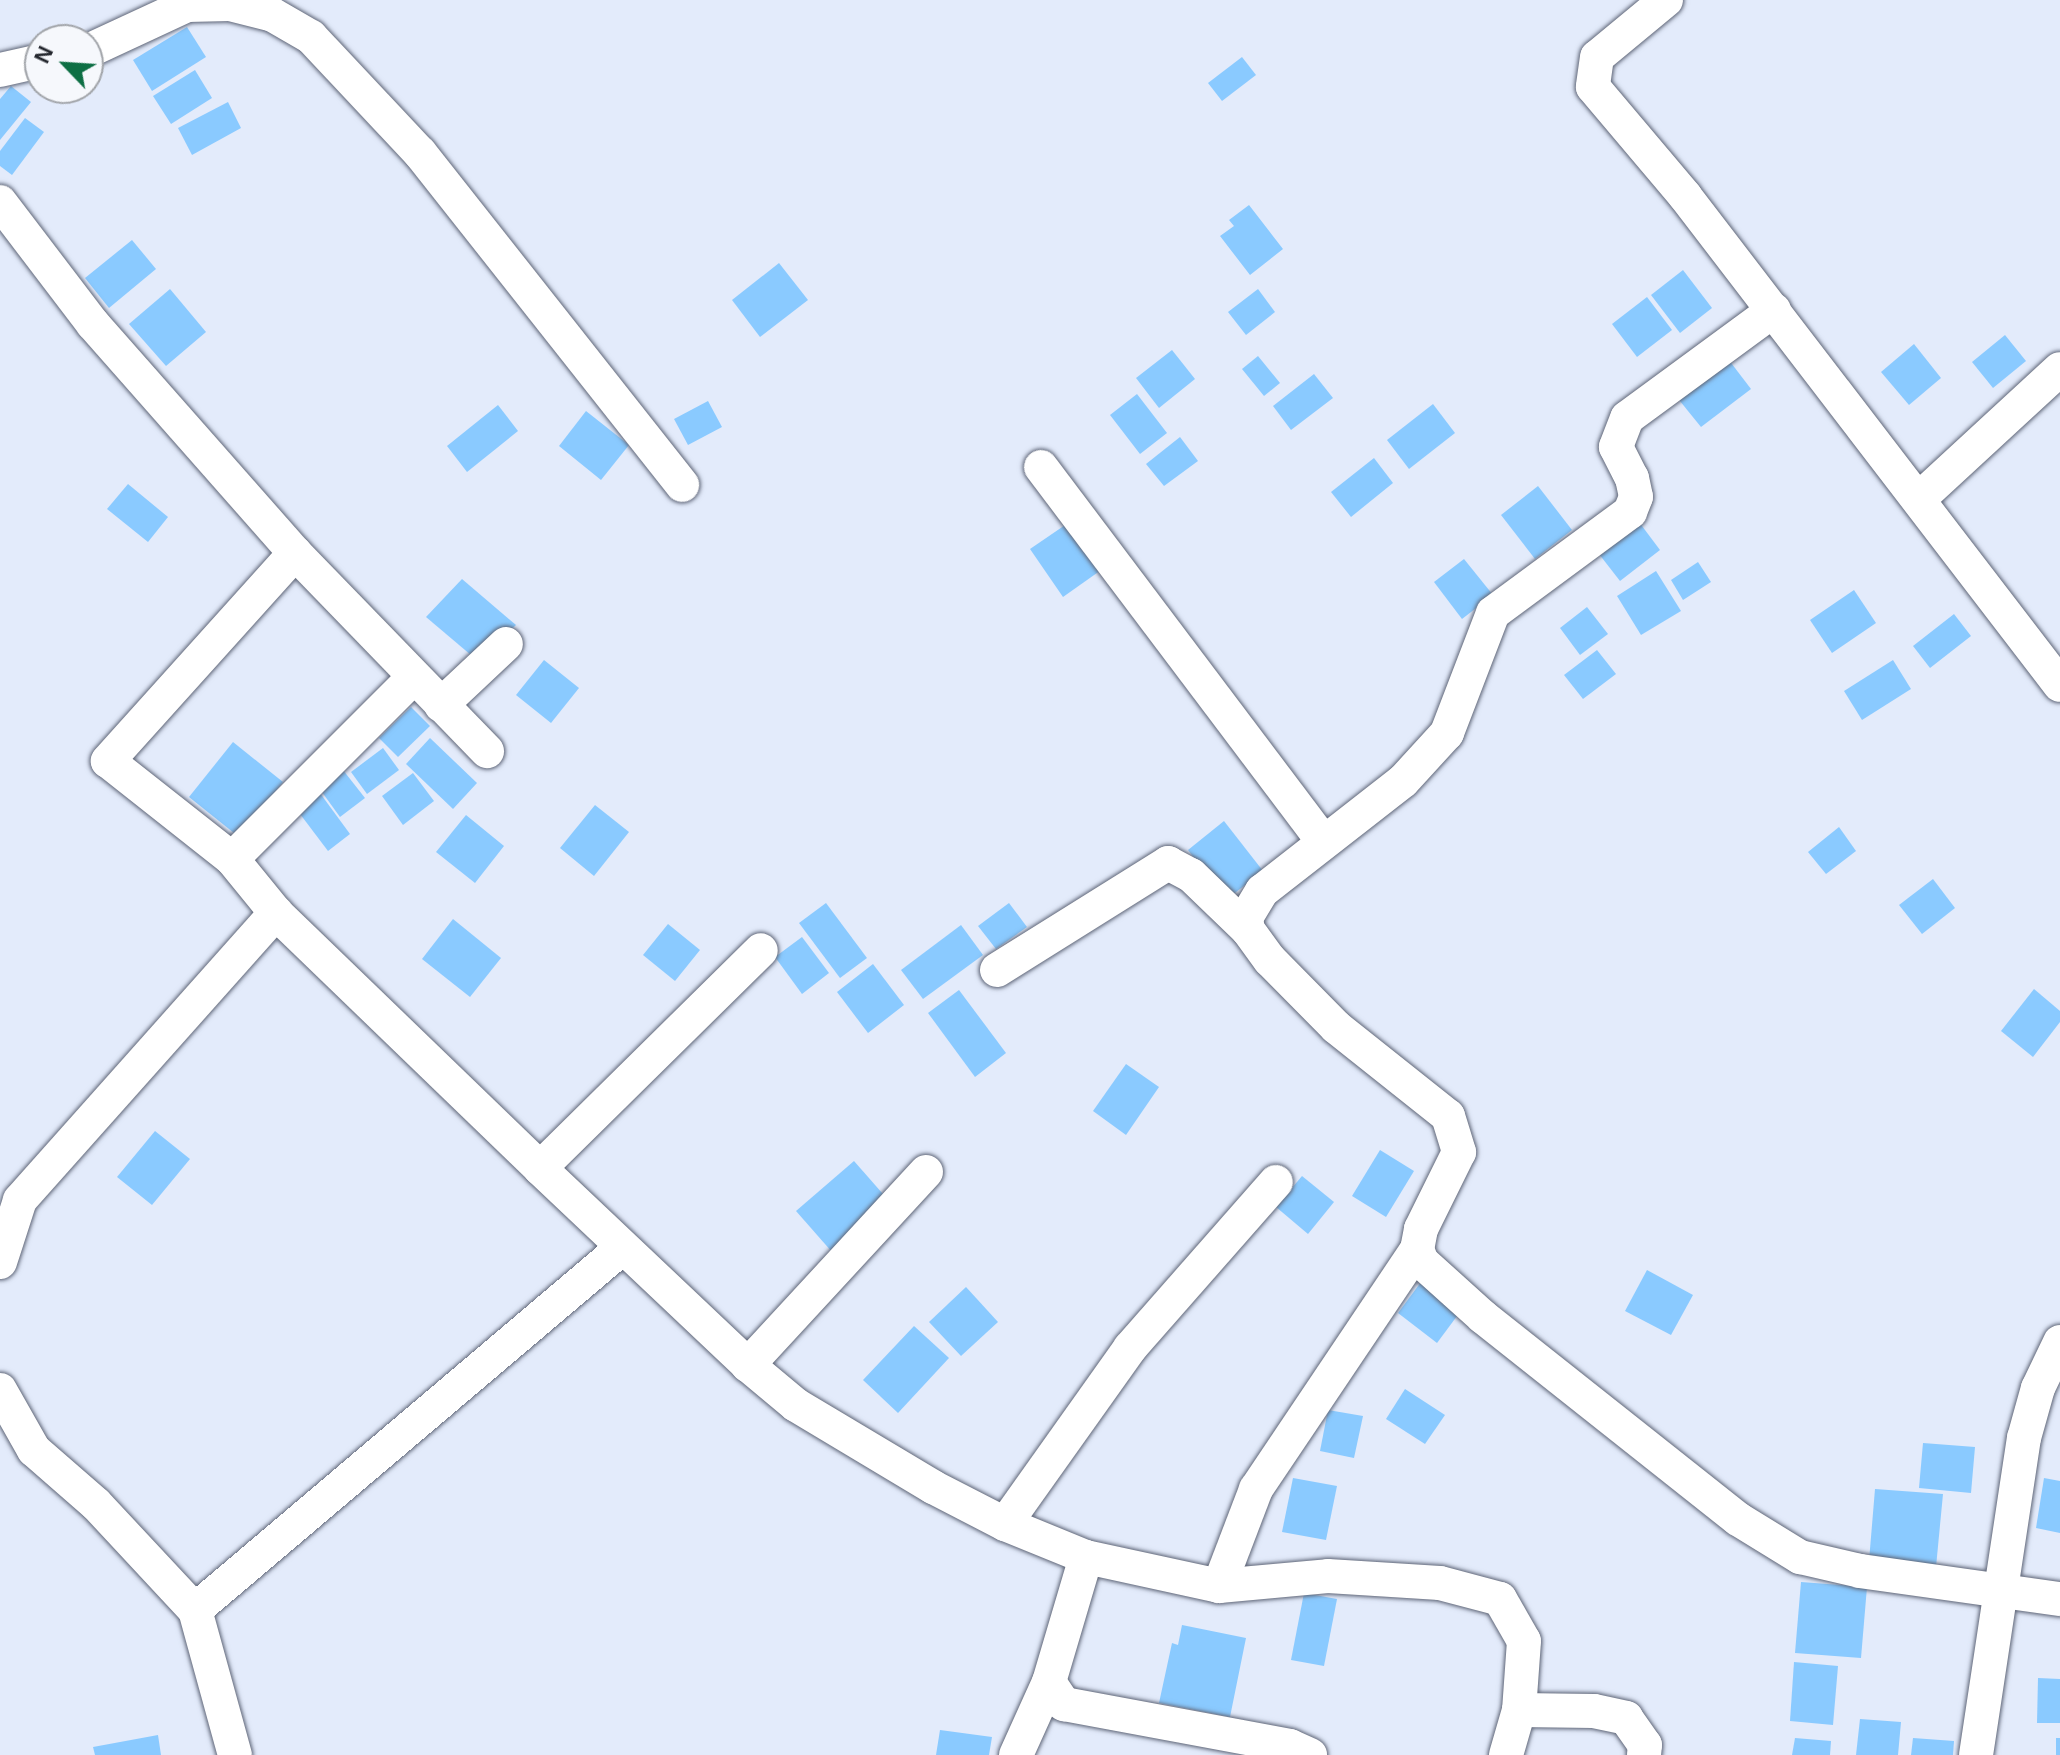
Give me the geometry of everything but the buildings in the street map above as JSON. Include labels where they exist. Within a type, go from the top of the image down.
[{"type":"street","points":[[1666,0],[1597,57],[1593,87],[1774,310],[2060,685]]},
{"type":"street","points":[[104,44],[187,5],[230,4],[273,15],[311,37],[420,153],[682,485]]},
{"type":"street","points":[[0,70],[24,65]]},
{"type":"street","points":[[0,202],[93,324],[295,553],[487,751]]},
{"type":"street","points":[[1248,930],[1246,918],[1262,891],[1403,781],[1447,733],[1493,613],[1630,512],[1636,497],[1632,478],[1616,447],[1627,418],[1774,310]]},
{"type":"street","points":[[1920,498],[2060,369]]},
{"type":"street","points":[[1041,467],[1323,841]]},
{"type":"street","points":[[295,553],[108,761],[232,859],[276,913],[622,1248],[748,1365],[834,1428],[1005,1524],[1086,1557],[1219,1586],[1328,1576],[1440,1583],[1500,1599],[1524,1641],[1519,1710],[1506,1755]]},
{"type":"street","points":[[441,705],[506,644]]},
{"type":"street","points":[[232,859],[414,677]]},
{"type":"street","points":[[997,970],[1168,863],[1191,875],[1248,930],[1270,960],[1336,1027],[1436,1103],[1456,1128],[1455,1165],[1421,1229],[1417,1249],[1256,1489],[1219,1586]]},
{"type":"street","points":[[0,1262],[20,1200],[276,913]]},
{"type":"street","points":[[540,1168],[761,950]]},
{"type":"street","points":[[748,1365],[926,1172]]},
{"type":"street","points":[[1005,1524],[1130,1348],[1276,1182]]},
{"type":"street","points":[[195,1610],[622,1248]]},
{"type":"street","points":[[1417,1249],[1422,1262],[1483,1317],[1636,1441],[1774,1542],[1823,1565],[2060,1599]]},
{"type":"street","points":[[1976,1755],[2003,1593],[2024,1438],[2049,1392],[2060,1342]]},
{"type":"street","points":[[0,1390],[34,1450],[96,1504],[195,1610],[235,1755]]},
{"type":"street","points":[[1016,1755],[1049,1682],[1086,1557]]},
{"type":"street","points":[[1049,1682],[1064,1704],[1290,1746],[1310,1755]]},
{"type":"street","points":[[1519,1710],[1594,1711],[1626,1718],[1645,1745],[1644,1755]]}]
